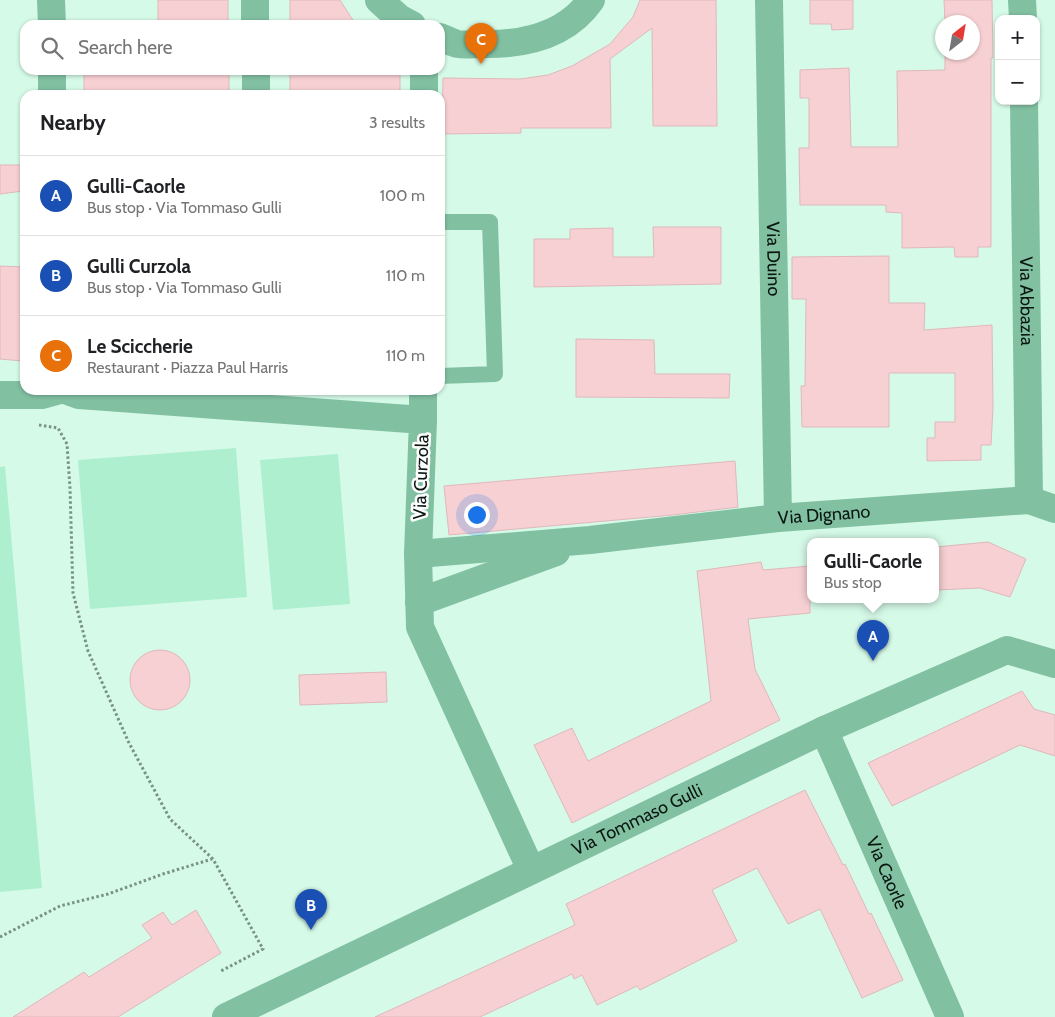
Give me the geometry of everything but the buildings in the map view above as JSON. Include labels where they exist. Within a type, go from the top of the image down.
[{"type":"street","points":[[52,0],[52,20]]},
{"type":"street","points":[[255,0],[255,20]]},
{"type":"street","points":[[380,0],[403,20]]},
{"type":"street","points":[[445,39],[458,44],[510,44],[537,39],[563,27],[585,8],[591,0]]},
{"type":"street","name":"Via Duino","points":[[769,0],[778,518]]},
{"type":"street","points":[[1022,0],[1022,15]]},
{"type":"street","points":[[52,75],[52,90]]},
{"type":"street","points":[[256,75],[256,90]]},
{"type":"street","points":[[424,75],[424,90]]},
{"type":"street","name":"Via Abbazia","points":[[1024,105],[1029,500]]},
{"type":"street","points":[[0,395],[42,395]]},
{"type":"street","name":"Via Curzola","points":[[79,395],[423,402],[418,554],[420,627],[531,870]]},
{"type":"street","name":"Via Dignano","points":[[418,554],[590,540],[778,518],[1029,500],[1055,509]]},
{"type":"street","name":"Via Dignano","points":[[419,602],[590,540]]},
{"type":"street","name":"Via Tommaso Gulli","points":[[226,1017],[824,730],[1008,650],[1055,664]]},
{"type":"street","name":"Via Caorle","points":[[824,730],[950,1017]]},
{"type":"lane","points":[[445,222],[490,222],[495,374],[445,376]]},
{"type":"path","points":[[33,423],[58,428],[66,444],[70,488],[73,593],[88,651],[129,743],[170,819],[213,859],[263,949],[221,970]]},
{"type":"path","points":[[0,937],[60,906],[108,894],[163,874],[213,859]]},
{"type":"green space","points":[[236,448],[247,597],[90,609],[78,460]]},
{"type":"green space","points":[[338,454],[350,604],[273,610],[260,460]]},
{"type":"green space","points":[[5,466],[42,888],[0,892],[0,467]]},
{"type":"place","name":"Le Sciccherie","points":[[481,64]]},
{"type":"place","name":"Gulli-Caorle","points":[[873,661]]},
{"type":"place","name":"Gulli Curzola","points":[[311,930]]}]
